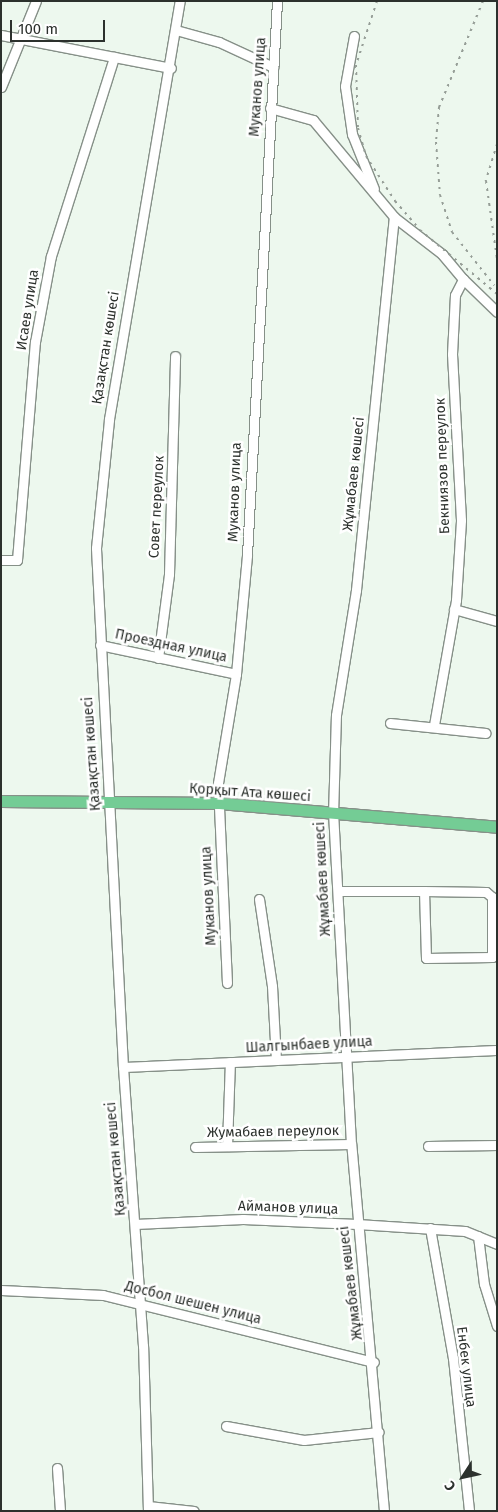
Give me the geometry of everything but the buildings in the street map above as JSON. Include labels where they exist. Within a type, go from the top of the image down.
[{"type":"main road","name":"Қорқыт Ата көшесі","points":[[1,801],[109,804],[219,803],[333,815],[497,827]]},
{"type":"street","points":[[1,87],[22,40],[36,1]]},
{"type":"street","name":"Қазақстан көшесі","points":[[148,1508],[136,1224],[123,1068],[96,548],[109,419],[171,68],[180,1]]},
{"type":"street","name":"Муканов улица","points":[[227,982],[219,803],[236,674],[247,555],[277,1]]},
{"type":"street","points":[[176,30],[219,42],[273,67]]},
{"type":"street","points":[[1,35],[171,68]]},
{"type":"street","points":[[354,36],[345,86],[352,134],[377,196]]},
{"type":"street","name":"Исаев улица","points":[[1,560],[17,560],[35,342],[51,256],[114,57]]},
{"type":"street","points":[[270,108],[313,120],[394,217],[442,254],[463,279],[497,312]]},
{"type":"street","name":"Жұмабаев көшесі","points":[[384,1511],[374,1362],[357,1224],[351,1144],[333,815],[336,715],[356,590],[394,217]]},
{"type":"street","name":"Бекниязов переулок","points":[[434,725],[454,609],[461,520],[452,354],[454,294],[463,279]]},
{"type":"street","name":"Совет переулок","points":[[158,658],[168,574],[175,356]]},
{"type":"street","points":[[454,609],[497,621]]},
{"type":"street","name":"Проездная улица","points":[[100,645],[236,674]]},
{"type":"street","points":[[390,723],[434,725],[485,733]]},
{"type":"street","points":[[338,891],[424,891],[490,894],[492,957],[426,958],[424,891]]},
{"type":"street","points":[[258,900],[272,986],[276,1060]]},
{"type":"street","name":"Шалгынбаев улица","points":[[123,1068],[497,1050]]},
{"type":"street","points":[[227,1146],[230,1062]]},
{"type":"street","name":"Жумабаев переулок","points":[[196,1147],[351,1144]]},
{"type":"street","points":[[428,1146],[497,1145]]},
{"type":"street","name":"Айманов улица","points":[[136,1224],[243,1219],[430,1228],[478,1236],[497,1244]]},
{"type":"street","name":"Енбек улица","points":[[430,1228],[452,1358],[469,1511]]},
{"type":"street","points":[[478,1236],[484,1284],[497,1326]]},
{"type":"street","name":"Досбол шешен улица","points":[[1,1290],[103,1295],[374,1362]]},
{"type":"street","points":[[226,1426],[304,1440],[379,1432]]},
{"type":"street","points":[[58,1468],[60,1511]]},
{"type":"street","points":[[148,1508],[194,1511]]},
{"type":"railway","points":[[377,1],[356,65],[358,128],[366,156],[395,201],[420,230],[497,294]]},
{"type":"railway","points":[[483,1],[439,107],[436,142],[440,195],[452,232],[494,285]]},
{"type":"railway","points":[[497,144],[486,181],[497,259]]}]
